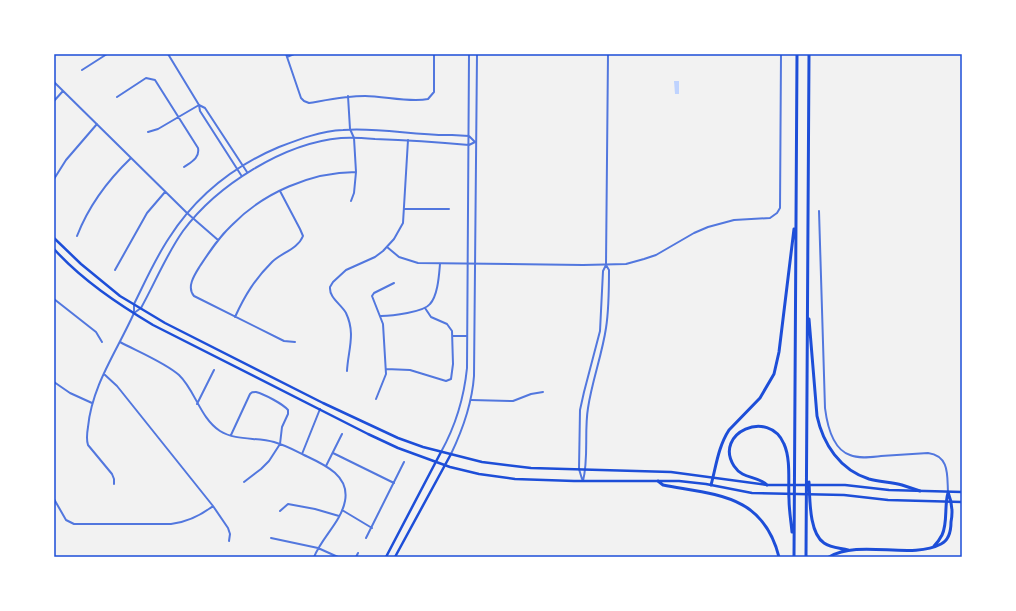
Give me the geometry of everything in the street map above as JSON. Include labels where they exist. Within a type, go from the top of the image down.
[{"type":"highway","points":[[794,557],[797,54]]},
{"type":"highway","points":[[806,557],[809,54]]},
{"type":"highway","points":[[711,486],[725,436],[733,425],[760,398],[774,374],[779,352],[796,215]]},
{"type":"highway","points":[[808,301],[817,416],[819,427],[826,444],[831,452],[843,464],[859,475],[869,479],[902,485],[920,491]]},
{"type":"highway","points":[[767,485],[762,480],[744,475],[736,469],[733,464],[730,449],[732,442],[735,437],[745,428],[755,426],[766,427],[777,434],[784,442],[787,452],[789,501],[794,548]]},
{"type":"highway","points":[[807,466],[812,516],[816,534],[828,545],[852,550]]},
{"type":"highway","points":[[658,481],[663,485],[727,497],[747,507],[765,525],[776,544],[779,557]]},
{"type":"highway","points":[[934,546],[942,535],[944,527],[945,502],[948,492]]},
{"type":"highway","points":[[830,557],[841,552],[852,550],[918,550],[942,544],[946,540],[951,530],[952,502],[948,492]]},
{"type":"main road","points":[[54,238],[98,279],[120,296],[165,323],[323,403],[398,438],[423,447],[482,462],[543,469],[680,472],[767,485],[826,485],[962,492]]},
{"type":"main road","points":[[54,249],[92,284],[134,313],[160,328],[396,447],[445,465],[478,474],[542,481],[679,481],[744,492],[826,495],[888,500],[962,502]]},
{"type":"main road","points":[[386,557],[441,452]]},
{"type":"main road","points":[[395,557],[451,454]]},
{"type":"street","points":[[82,70],[107,54]]},
{"type":"street","points":[[168,54],[199,105],[200,111],[241,175]]},
{"type":"street","points":[[294,54],[287,55],[301,98],[309,103],[348,96],[418,100],[428,99],[434,92],[434,54]]},
{"type":"street","points":[[441,452],[453,428],[462,401],[467,368],[469,54]]},
{"type":"street","points":[[451,454],[462,430],[471,400],[474,372],[477,54]]},
{"type":"street","points":[[583,481],[579,469],[580,410],[600,331],[603,270],[606,265],[608,54]]},
{"type":"street","points":[[387,248],[394,254],[418,264],[576,266],[626,264],[644,260],[667,249],[694,232],[720,223],[734,220],[767,219],[777,213],[780,208],[781,54]]},
{"type":"street","points":[[117,97],[146,78],[152,78],[157,83],[199,150],[197,158],[184,167]]},
{"type":"street","points":[[54,82],[193,219],[218,240]]},
{"type":"street","points":[[54,101],[63,91]]},
{"type":"street","points":[[348,96],[350,129],[354,138],[356,172],[354,193],[351,201]]},
{"type":"street","points":[[148,132],[158,129],[179,118],[199,105]]},
{"type":"street","points":[[199,105],[205,108],[247,172]]},
{"type":"street","points":[[54,179],[66,160],[97,124]]},
{"type":"street","points":[[114,484],[112,474],[88,445],[86,440],[92,403],[98,385],[134,313],[134,304],[158,255],[168,238],[187,213],[209,190],[242,165],[275,149],[316,134],[350,129],[469,136],[475,142]]},
{"type":"street","points":[[134,313],[141,308],[173,246],[193,219],[211,200],[241,175],[298,148],[333,139],[354,138],[408,140],[469,145],[475,142]]},
{"type":"street","points":[[347,371],[352,337],[351,330],[346,313],[332,296],[330,288],[346,270],[375,257],[387,248],[403,223],[408,140]]},
{"type":"street","points":[[224,148],[230,145]]},
{"type":"street","points":[[77,236],[98,195],[112,176],[131,158]]},
{"type":"street","points":[[295,342],[284,341],[194,296],[190,291],[190,286],[196,273],[218,240],[243,214],[254,206],[280,191],[314,178],[344,172],[356,172]]},
{"type":"street","points":[[235,317],[248,290],[263,271],[276,258],[296,245],[303,236],[280,191]]},
{"type":"street","points":[[115,270],[146,213],[165,192]]},
{"type":"street","points":[[405,209],[449,209]]},
{"type":"street","points":[[819,211],[826,408],[828,426],[832,436],[843,451],[850,455],[867,457],[928,454],[937,456],[945,463],[948,492]]},
{"type":"street","points":[[381,316],[407,313],[425,308],[430,304],[439,279],[440,264]]},
{"type":"street","points":[[583,481],[586,469],[586,428],[588,408],[608,315],[609,270],[606,265]]},
{"type":"street","points":[[376,398],[386,377],[386,369],[383,326],[373,294],[394,283]]},
{"type":"street","points":[[54,299],[96,332],[102,342]]},
{"type":"street","points":[[54,306],[57,302]]},
{"type":"street","points":[[386,369],[410,370],[446,381],[451,378],[452,331],[448,325],[431,316],[425,308]]},
{"type":"street","points":[[453,336],[467,336]]},
{"type":"street","points":[[120,342],[168,367],[179,375],[197,404],[220,431],[231,435],[280,444],[326,466],[338,476],[343,485],[346,497],[339,516],[318,548],[314,557]]},
{"type":"street","points":[[197,404],[214,370]]},
{"type":"street","points":[[104,374],[117,386],[213,506],[228,528],[230,534],[229,541]]},
{"type":"street","points":[[54,382],[70,393],[92,403]]},
{"type":"street","points":[[231,435],[250,394],[255,392],[282,405],[288,410],[288,414],[282,427],[280,444],[266,464],[244,482]]},
{"type":"street","points":[[471,400],[513,401],[531,394],[544,392]]},
{"type":"street","points":[[302,454],[320,409]]},
{"type":"street","points":[[326,466],[342,434]]},
{"type":"street","points":[[333,453],[394,483]]},
{"type":"street","points":[[366,538],[404,462]]},
{"type":"street","points":[[54,499],[66,520],[74,524],[171,524],[192,519],[213,506]]},
{"type":"street","points":[[280,511],[288,504],[315,509],[339,516]]},
{"type":"street","points":[[342,510],[372,528]]},
{"type":"street","points":[[271,538],[318,548],[338,557]]},
{"type":"street","points":[[356,557],[358,553]]},
{"type":"water","points":[[674,81],[679,81],[679,94],[675,94]]}]
